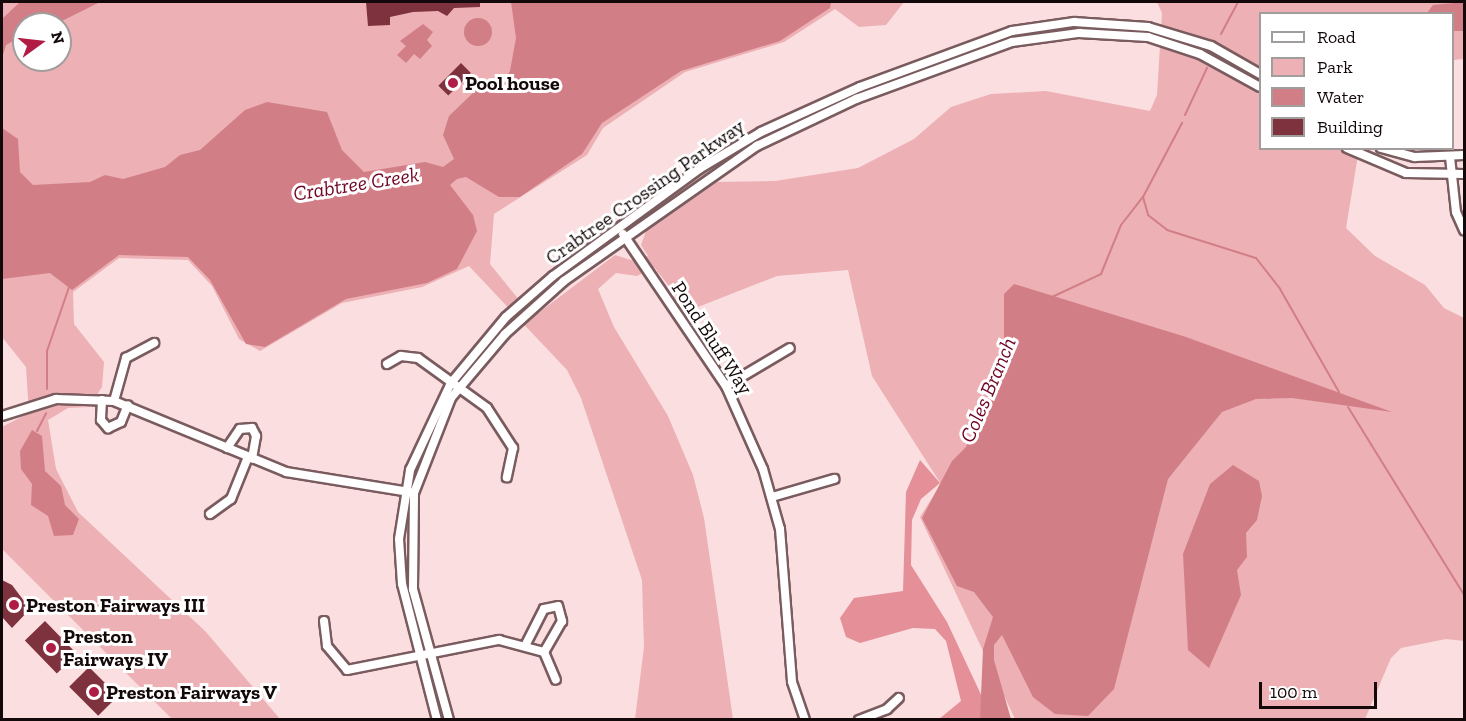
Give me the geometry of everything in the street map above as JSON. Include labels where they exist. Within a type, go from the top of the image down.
[{"type":"street","name":"Crabtree Crossing Parkway","points":[[437,720],[419,654],[400,563],[404,492],[423,434],[452,383],[516,307],[619,228],[760,132],[860,87],[1012,32],[1096,22],[1148,27],[1211,46],[1259,73]]},
{"type":"street","name":"Crabtree Crossing Parkway","points":[[449,720],[411,575],[414,493],[435,429],[459,388],[523,315],[717,170],[803,122],[1029,38],[1095,32],[1148,38],[1209,58],[1259,86]]},
{"type":"street","points":[[1351,150],[1392,170],[1451,176],[1464,174]]},
{"type":"street","points":[[1396,150],[1450,157],[1464,155]]},
{"type":"street","points":[[1450,157],[1451,176],[1464,230]]},
{"type":"street","name":"Pond Bluff Way","points":[[619,228],[726,386],[772,497],[786,567],[792,682],[806,720]]},
{"type":"street","points":[[114,401],[126,358],[154,343]]},
{"type":"street","points":[[726,386],[789,348]]},
{"type":"street","points":[[387,364],[409,356],[487,408],[506,432],[514,456],[507,477]]},
{"type":"street","points":[[2,416],[57,399],[114,401],[250,458],[305,477],[414,493]]},
{"type":"street","points":[[102,400],[101,420],[108,428],[121,422],[128,405]]},
{"type":"street","points":[[210,514],[231,499],[250,458],[256,436],[252,428],[240,429],[227,448]]},
{"type":"street","points":[[772,497],[834,479]]},
{"type":"street","points":[[526,644],[544,609],[558,606],[564,614],[544,652]]},
{"type":"street","points":[[324,621],[327,646],[347,670],[430,651],[499,640],[526,644],[544,652],[556,680]]},
{"type":"street","points":[[860,720],[887,709],[899,698]]},
{"type":"green space","points":[[2,2],[904,2],[886,25],[859,27],[835,9],[784,42],[685,72],[603,128],[587,155],[494,214],[490,264],[533,317],[615,255],[631,260],[648,256],[641,245],[646,231],[717,182],[775,181],[858,168],[914,139],[951,107],[991,94],[1046,91],[1150,111],[1157,95],[1162,13],[1157,2],[1464,2],[1464,59],[1454,60],[1454,12],[1259,12],[1259,150],[1359,150],[1346,228],[1375,256],[1425,285],[1444,308],[1464,318],[1464,641],[1446,639],[1401,648],[1391,658],[1365,719],[1015,719],[920,517],[941,484],[872,376],[848,270],[777,276],[698,307],[683,304],[654,267],[637,276],[616,273],[598,289],[614,327],[668,416],[693,475],[704,518],[733,719],[635,719],[644,647],[642,580],[581,398],[567,370],[469,266],[422,287],[342,303],[260,351],[239,339],[212,286],[188,260],[119,258],[73,292],[74,324],[104,362],[102,387],[89,407],[68,408],[48,420],[56,469],[78,512],[206,632],[280,719],[172,719],[2,549],[2,427],[29,413],[26,367],[2,337]]},
{"type":"shaded area","points":[[920,460],[940,483],[921,499],[912,520],[911,565],[947,622],[984,701],[980,719],[939,719],[961,701],[946,641],[935,629],[913,628],[860,643],[846,637],[840,618],[854,598],[903,591],[906,492]]},
{"type":"water","points":[[20,2],[100,2],[72,16],[72,12],[12,12],[12,42],[6,45],[2,58],[2,19]]},
{"type":"water","name":"Crabtree Creek","points":[[511,2],[831,2],[830,8],[780,41],[681,71],[602,123],[582,154],[520,197],[499,197],[466,177],[457,179],[450,185],[473,215],[477,231],[457,269],[427,283],[346,299],[265,347],[246,344],[210,280],[188,257],[119,255],[72,290],[50,273],[2,279],[2,128],[18,139],[20,172],[33,185],[90,182],[105,175],[123,179],[165,167],[180,155],[200,150],[245,110],[267,102],[327,112],[342,150],[364,172],[425,162],[443,167],[454,159],[443,135],[449,116],[474,92],[503,82],[510,71],[516,38]]},
{"type":"water","points":[[1464,2],[1464,31],[1454,31],[1454,12],[1428,12],[1433,5]]},
{"type":"water","points":[[478,18],[488,22],[492,32],[488,42],[478,46],[468,42],[464,32],[468,22]]},
{"type":"water","points":[[423,24],[433,32],[427,40],[432,46],[420,59],[414,54],[406,63],[397,55],[406,46],[400,41]]},
{"type":"water","points":[[1014,284],[1186,337],[1392,412],[1292,398],[1256,399],[1222,412],[1168,479],[1114,689],[1088,716],[1055,714],[1033,697],[1002,635],[994,645],[994,660],[1011,719],[980,719],[983,649],[993,617],[974,592],[957,586],[922,518],[952,461],[966,447],[1004,364],[1004,294]]},
{"type":"water","points":[[32,430],[42,436],[45,471],[61,486],[65,505],[79,519],[73,535],[54,536],[48,516],[31,505],[32,484],[21,469],[20,451]]},
{"type":"water","points":[[1233,465],[1259,481],[1262,496],[1257,520],[1246,533],[1247,557],[1237,570],[1241,595],[1209,668],[1188,650],[1183,554],[1210,484]]},
{"type":"building","points":[[366,2],[480,2],[480,7],[454,8],[447,16],[438,11],[413,12],[390,17],[390,25],[368,26]]},
{"type":"building","name":"Pool house","points":[[461,63],[471,73],[448,96],[438,86]]},
{"type":"building","name":"Preston Fairways III","points":[[2,580],[12,585],[30,609],[12,628],[2,617]]},
{"type":"building","name":"Preston Fairways IV","points":[[45,621],[77,654],[57,674],[25,640]]},
{"type":"building","name":"Preston Fairways V","points":[[89,667],[118,696],[98,716],[69,687]]},
{"type":"waterway","name":"Coles Branch","points":[[1221,34],[1238,2]]},
{"type":"waterway","name":"Coles Branch","points":[[1185,115],[1207,68]]},
{"type":"waterway","name":"Coles Branch","points":[[1052,297],[1101,274],[1121,225],[1143,197],[1182,123]]},
{"type":"waterway","points":[[1143,197],[1148,215],[1167,230],[1256,258],[1280,289],[1339,392]]},
{"type":"waterway","points":[[47,389],[47,351],[69,287]]},
{"type":"waterway","points":[[1348,407],[1464,595]]},
{"type":"waterway","points":[[37,431],[46,413]]},
{"type":"place","name":"Pool house","points":[[453,83]]},
{"type":"place","name":"Preston Fairways III","points":[[14,605]]},
{"type":"place","name":"Preston Fairways IV","points":[[51,648]]},
{"type":"place","name":"Preston Fairways V","points":[[94,692]]}]
